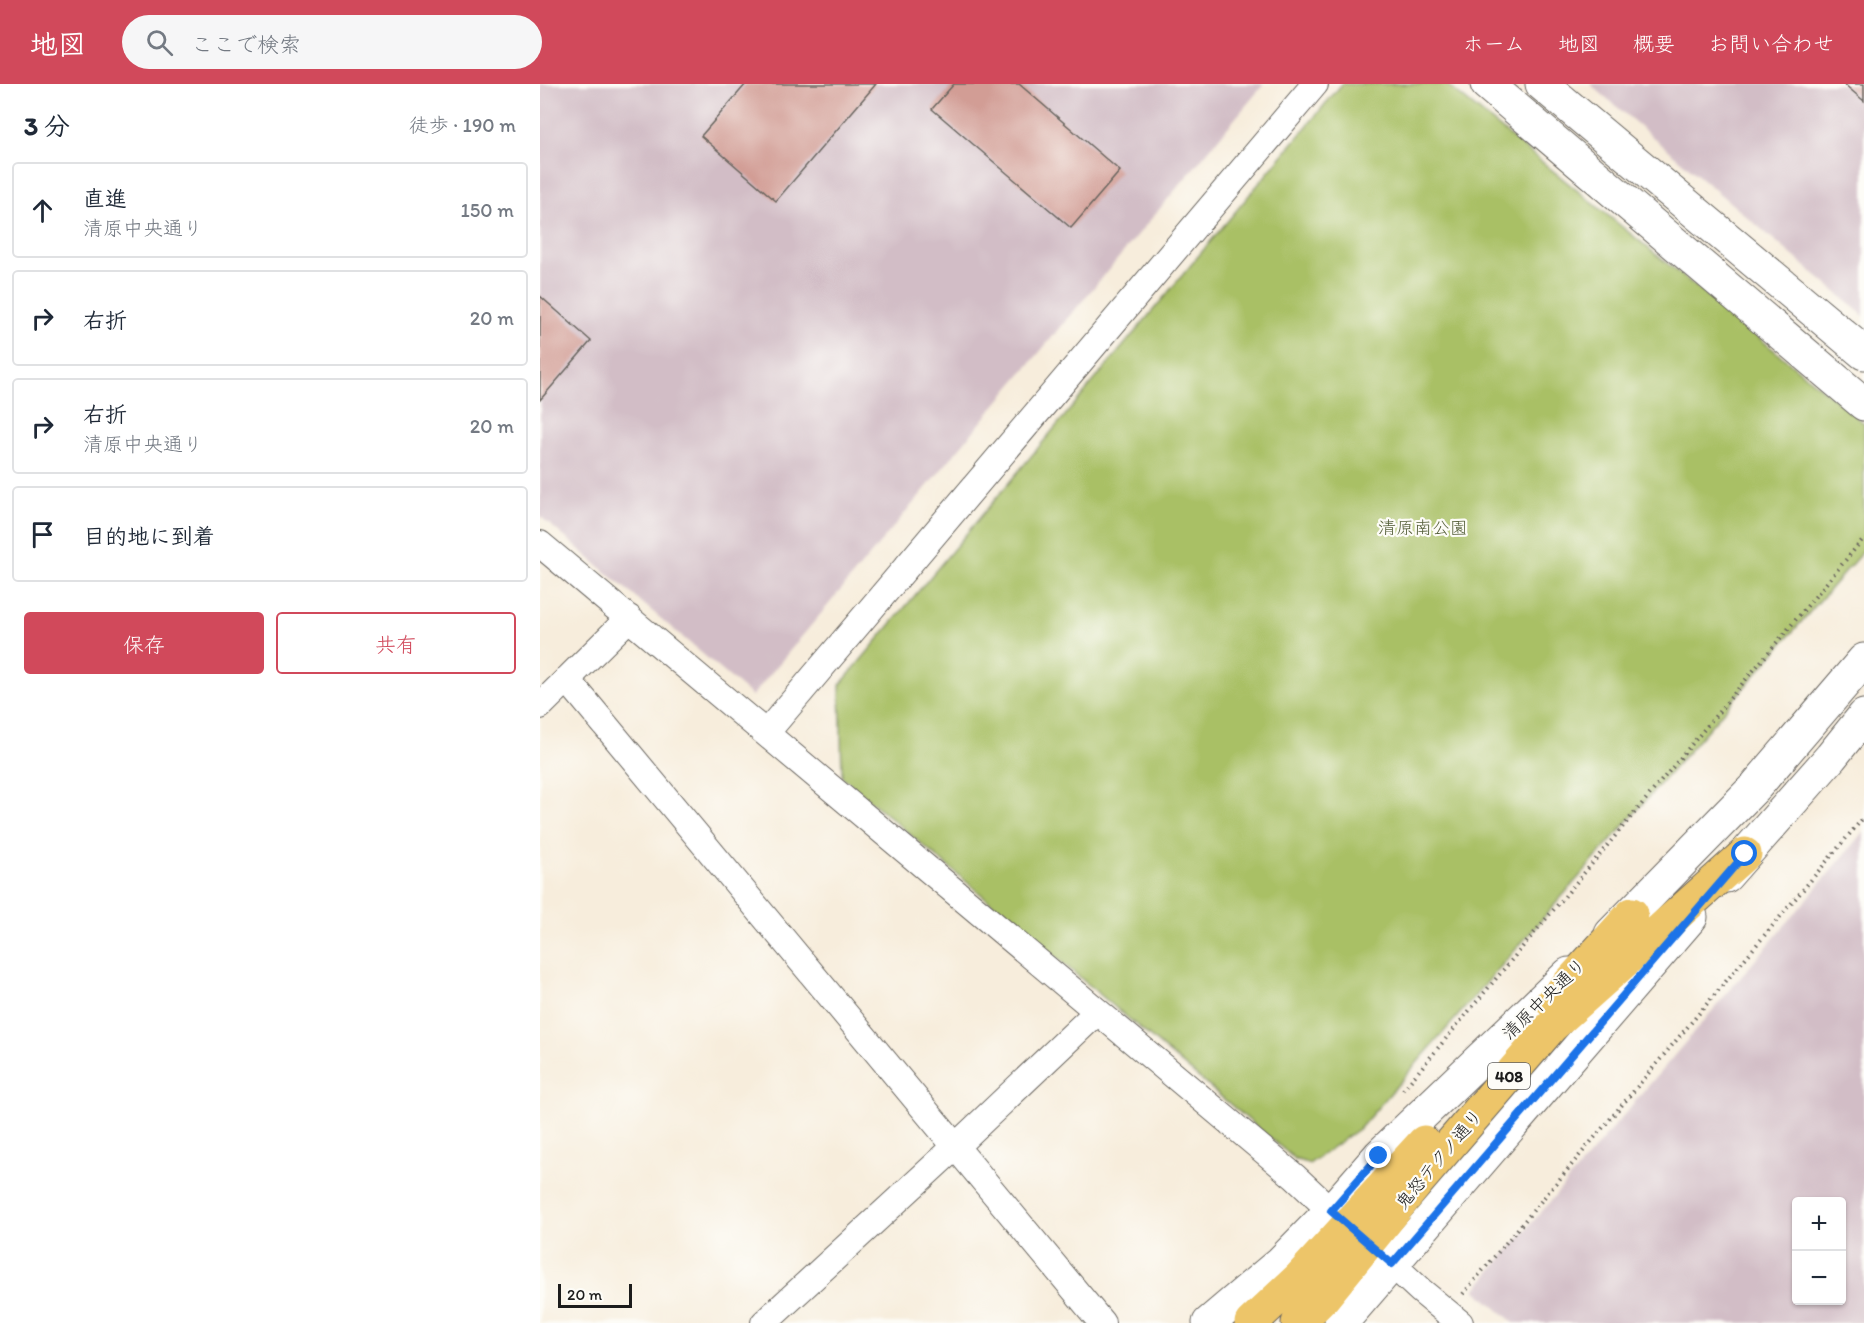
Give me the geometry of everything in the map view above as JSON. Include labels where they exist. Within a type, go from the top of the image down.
[{"type":"highway","name":"鬼怒テクノ通り","points":[[1251,1323],[1300,1277],[1360,1236],[1416,1184],[1551,1027],[1745,854]]},
{"type":"highway","name":"鬼怒テクノ通り","points":[[1298,1323],[1324,1297],[1360,1236],[1632,914]]},
{"type":"street","points":[[766,733],[1315,84]]},
{"type":"street","points":[[1487,84],[1864,404]]},
{"type":"street","points":[[1542,84],[1864,353]]},
{"type":"street","points":[[540,544],[1295,1177],[1360,1236],[1459,1311]]},
{"type":"street","points":[[540,706],[629,618]]},
{"type":"street","name":"408","points":[[1632,914],[1756,786],[1864,660]]},
{"type":"street","points":[[567,679],[1102,1323]]},
{"type":"street","points":[[1745,854],[1864,716]]},
{"type":"street","points":[[764,1323],[1097,1012]]},
{"type":"street","points":[[1341,1323],[1360,1236]]},
{"type":"street","name":"408","points":[[1209,1323],[1281,1262],[1360,1236]]},
{"type":"path","points":[[1403,1090],[1864,538]]},
{"type":"path","points":[[1459,1311],[1864,817]]},
{"type":"shaded area","points":[[540,84],[1264,84],[752,696],[540,516]]},
{"type":"shaded area","points":[[1590,84],[1864,84],[1864,316]]},
{"type":"shaded area","points":[[1864,832],[1864,1323],[1514,1323],[1475,1290]]},
{"type":"green space","name":"清原南公園","points":[[1342,84],[1446,84],[1864,423],[1864,550],[1361,1127],[1309,1164],[1295,1159],[842,777],[840,685]]},
{"type":"building","points":[[746,84],[876,84],[776,201],[701,136]]},
{"type":"building","points":[[954,84],[1019,84],[1120,171],[1071,228],[932,109]]},
{"type":"building","points":[[1844,84],[1864,84],[1864,101]]},
{"type":"building","points":[[540,296],[591,341],[540,400]]},
{"type":"route","points":[[1379,1156],[1331,1211],[1392,1264],[1745,854]]}]
